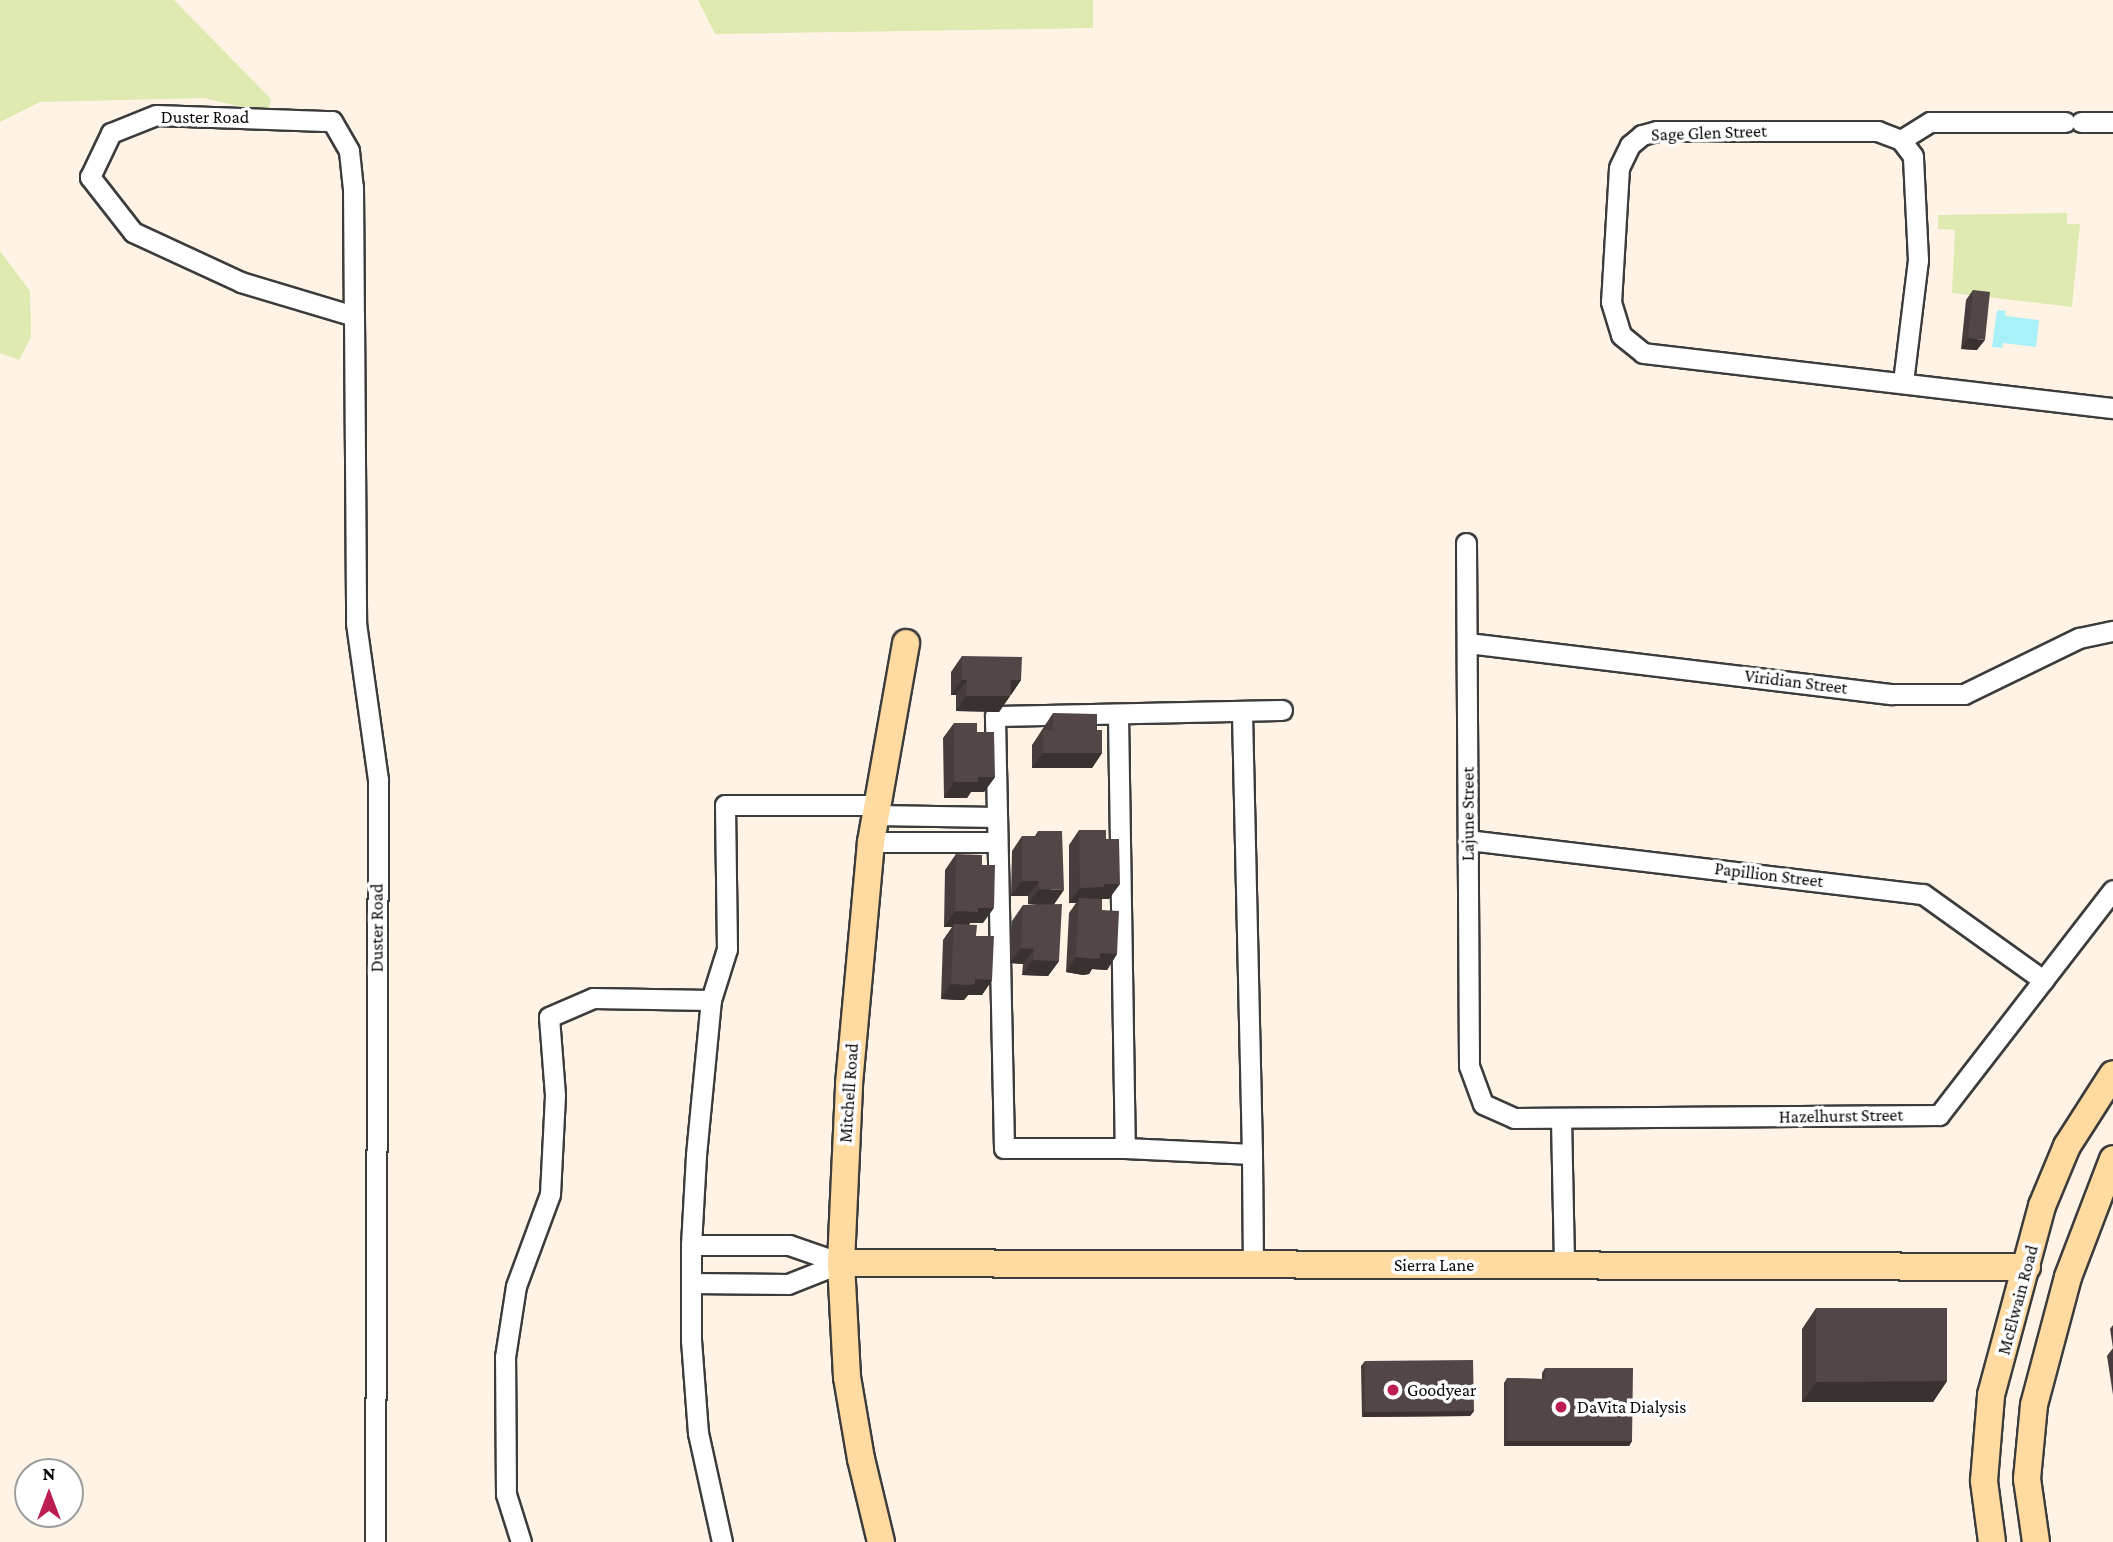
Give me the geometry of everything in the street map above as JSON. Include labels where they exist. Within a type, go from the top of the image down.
[{"type":"street","name":"Duster Road","points":[[354,316],[241,282],[133,232],[90,177],[111,133],[156,115],[332,121],[349,151],[354,316],[356,623],[378,780],[375,1542]]},
{"type":"street","points":[[1903,382],[1918,260],[1913,156],[1901,140],[1930,122],[2113,122]]},
{"type":"street","name":"Sage Glen Street","points":[[1901,140],[1878,131],[1657,131],[1642,135],[1630,145],[1619,168],[1611,302],[1621,335],[1643,353],[2113,408]]},
{"type":"street","name":"Lajune Street","points":[[1466,543],[1469,1066],[1476,1084]]},
{"type":"street","name":"Viridian Street","points":[[1468,643],[1892,694],[1964,694],[2079,638],[2113,631]]},
{"type":"street","name":"Mitchell Road","points":[[881,1542],[861,1459],[846,1377],[841,1263],[849,1084],[871,842],[906,643]]},
{"type":"street","points":[[1252,1154],[1125,1148],[1004,1148],[995,716],[1282,710]]},
{"type":"street","points":[[1242,711],[1253,1264]]},
{"type":"street","points":[[1118,715],[1125,1148]]},
{"type":"street","points":[[722,1542],[698,1433],[691,1340],[691,1245],[696,1155],[711,1000],[727,949],[725,805],[997,817]]},
{"type":"street","name":"Papillion Street","points":[[1468,840],[1923,894],[2043,980]]},
{"type":"street","points":[[871,842],[997,842]]},
{"type":"street","name":"Hazelhurst Street","points":[[1476,1084],[1483,1104],[1514,1118],[1939,1115],[2113,890]]},
{"type":"street","points":[[521,1542],[506,1494],[505,1357],[516,1286],[550,1195],[555,1095],[549,1017],[593,998],[711,1000]]},
{"type":"street","name":"McElwain Road","points":[[1992,1542],[1984,1480],[1991,1395],[2042,1206],[2067,1146],[2113,1074]]},
{"type":"street","points":[[1561,1119],[1564,1265]]},
{"type":"street","points":[[2036,1542],[2027,1479],[2034,1405],[2068,1277],[2113,1160]]},
{"type":"street","points":[[691,1245],[789,1245],[841,1263]]},
{"type":"street","points":[[691,1283],[788,1284],[841,1263]]},
{"type":"street","name":"Sierra Lane","points":[[841,1263],[2027,1267]]},
{"type":"green space","points":[[0,0],[174,0],[271,99],[268,113],[204,98],[40,102],[0,122]]},
{"type":"green space","points":[[698,0],[1093,0],[1093,28],[715,34]]},
{"type":"green space","points":[[2067,213],[2067,224],[2080,224],[2072,307],[1952,293],[1955,230],[1938,229],[1938,215]]},
{"type":"green space","points":[[0,251],[30,291],[31,337],[19,360],[0,353]]},
{"type":"water","points":[[1997,310],[2006,311],[2005,316],[2039,320],[2036,347],[2003,343],[2002,348],[1992,347]]},
{"type":"building","points":[[1973,290],[1990,292],[1985,340],[1968,338]]},
{"type":"building","points":[[962,656],[1022,657],[1021,680],[1011,680],[1010,696],[966,696],[967,680],[962,680]]},
{"type":"building","points":[[1053,713],[1097,714],[1097,730],[1102,730],[1102,753],[1043,753],[1043,730],[1053,730]]},
{"type":"building","points":[[954,723],[977,723],[977,732],[994,732],[995,777],[978,777],[978,782],[954,782]]},
{"type":"building","points":[[1079,830],[1106,830],[1106,839],[1119,839],[1120,884],[1080,888]]},
{"type":"building","points":[[1038,831],[1062,831],[1064,890],[1039,889],[1039,881],[1022,881],[1022,836],[1038,836]]},
{"type":"building","points":[[956,854],[982,855],[982,865],[995,865],[994,908],[978,908],[978,912],[955,911]]},
{"type":"building","points":[[1079,898],[1102,899],[1102,910],[1119,911],[1117,954],[1100,953],[1100,958],[1094,959],[1076,957]]},
{"type":"building","points":[[1062,904],[1059,961],[1033,960],[1034,949],[1021,948],[1023,905]]},
{"type":"building","points":[[954,924],[977,925],[976,936],[994,936],[992,980],[975,979],[975,984],[970,985],[951,984]]},
{"type":"building","points":[[1816,1308],[1947,1308],[1947,1381],[1816,1382]]},
{"type":"building","points":[[1473,1360],[1474,1411],[1365,1412],[1365,1361]]},
{"type":"building","points":[[1545,1368],[1633,1368],[1632,1441],[1507,1441],[1507,1378],[1545,1379]]},
{"type":"place","name":"Goodyear","points":[[1393,1390]]},
{"type":"place","name":"DaVita Dialysis","points":[[1561,1407]]}]
